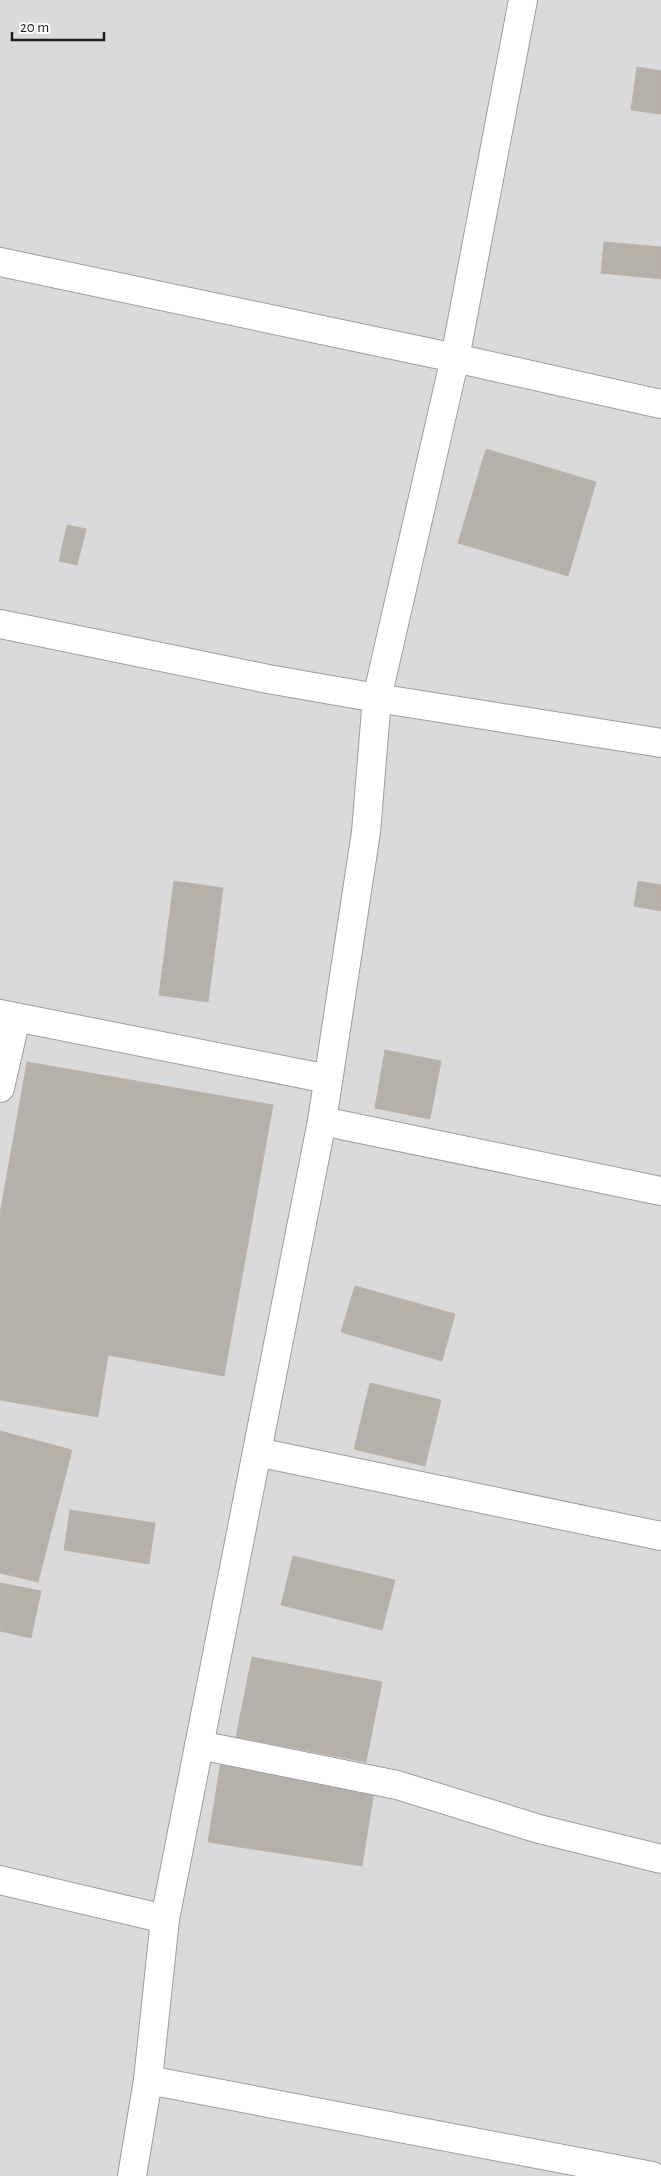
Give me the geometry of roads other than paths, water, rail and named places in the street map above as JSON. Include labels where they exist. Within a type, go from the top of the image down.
[{"type":"street","points":[[132,2176],[148,2080],[165,1919],[322,1121],[366,832],[377,698],[455,358],[523,0]]},
{"type":"street","points":[[0,262],[455,358],[661,404]]},
{"type":"street","points":[[0,624],[268,679],[661,743]]},
{"type":"street","points":[[0,1088],[8,1016],[328,1079]]},
{"type":"street","points":[[322,1121],[661,1191]]},
{"type":"street","points":[[257,1452],[661,1536]]},
{"type":"street","points":[[199,1745],[397,1786],[539,1829],[661,1859]]},
{"type":"street","points":[[0,1880],[165,1919]]},
{"type":"street","points":[[148,2080],[652,2176]]}]
